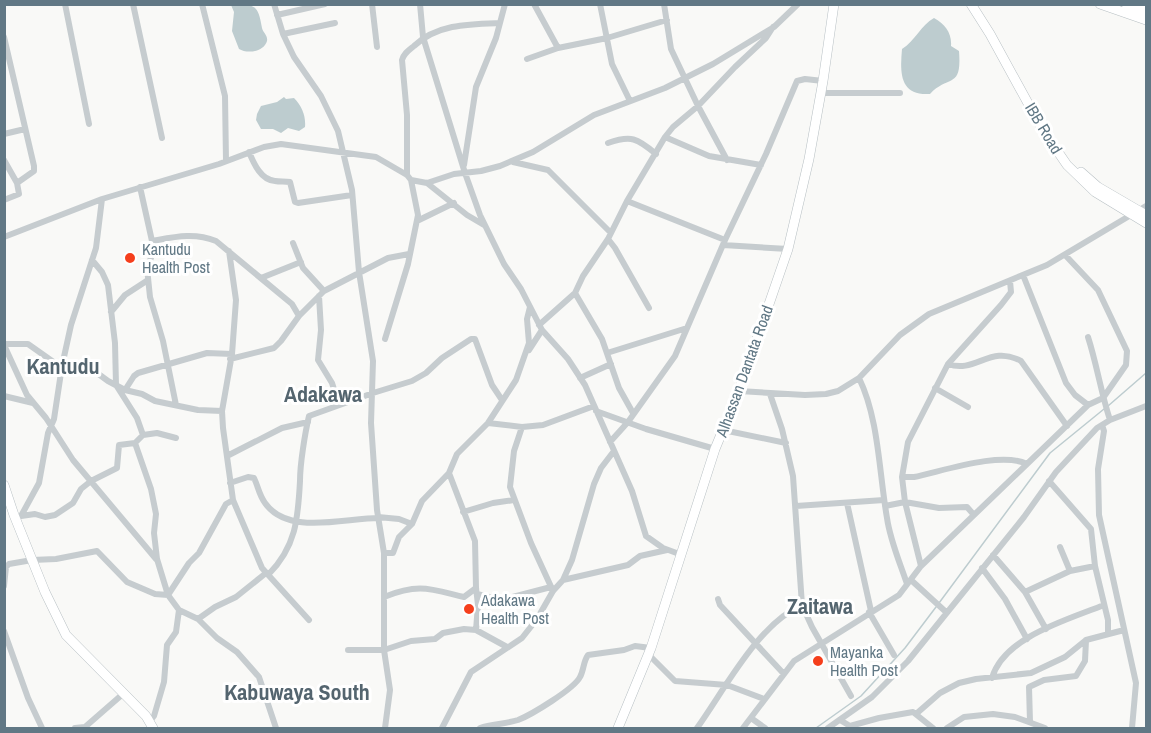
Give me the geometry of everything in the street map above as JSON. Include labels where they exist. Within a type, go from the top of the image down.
[{"type":"main road","name":"Alhassan Dantata Road","points":[[618,729],[649,651],[715,449],[739,391],[788,249],[807,170],[824,81],[834,4]]},
{"type":"main road","name":"IBB Road","points":[[971,4],[997,46],[1041,127],[1067,165],[1095,192],[1141,212]]},
{"type":"main road","name":"IBB Road","points":[[977,4],[1066,155],[1098,187],[1141,212],[1146,223]]},
{"type":"main road","points":[[1100,4],[1146,20]]},
{"type":"main road","points":[[1126,4],[1146,11]]},
{"type":"main road","points":[[4,485],[32,560],[57,620],[66,635],[124,693],[152,725]]},
{"type":"street","points":[[65,4],[89,124]]},
{"type":"street","points":[[133,4],[162,138]]},
{"type":"street","points":[[202,4],[225,96],[226,161]]},
{"type":"street","points":[[274,4],[283,34],[294,57],[321,96],[338,131],[352,195],[359,272],[373,354],[371,430],[384,553],[384,650],[390,690],[385,729]]},
{"type":"street","points":[[277,15],[325,4]]},
{"type":"street","points":[[372,4],[377,47]]},
{"type":"street","points":[[420,4],[423,37],[464,171],[485,226],[504,264],[541,327],[568,359],[580,378],[632,491],[646,536],[668,550],[682,555]]},
{"type":"street","points":[[464,171],[476,87],[505,4]]},
{"type":"street","points":[[534,4],[558,48]]},
{"type":"street","points":[[600,4],[612,64],[630,101]]},
{"type":"street","points":[[664,4],[671,49],[727,160]]},
{"type":"street","points":[[427,183],[464,171],[482,171],[512,162],[594,115],[685,79],[774,27],[798,4]]},
{"type":"street","points":[[527,59],[558,48],[607,38],[667,20]]},
{"type":"street","points":[[283,34],[335,23]]},
{"type":"street","points":[[385,339],[410,254],[418,207],[409,177],[402,60],[404,55],[423,37],[462,24],[500,23]]},
{"type":"street","points":[[525,356],[541,327],[575,293],[583,276],[610,236],[627,201],[665,137],[770,34],[774,27]]},
{"type":"street","points":[[4,37],[34,171],[17,183]]},
{"type":"street","points":[[610,442],[628,422],[675,356],[797,81],[806,79],[824,81]]},
{"type":"street","points":[[821,93],[900,93]]},
{"type":"street","points":[[4,134],[25,129]]},
{"type":"street","points":[[608,142],[627,137],[641,142],[656,154]]},
{"type":"street","points":[[665,137],[709,156],[761,165]]},
{"type":"street","points":[[4,237],[102,199],[264,147],[281,144],[376,157],[409,177],[427,183],[467,215],[485,226]]},
{"type":"street","points":[[249,152],[255,165],[267,179],[290,182],[295,202],[352,195]]},
{"type":"street","points":[[4,160],[17,183],[20,194],[4,200]]},
{"type":"street","points":[[512,162],[548,170],[610,236],[649,308]]},
{"type":"street","points":[[140,187],[154,250],[147,268],[148,280],[169,364],[176,405]]},
{"type":"street","points":[[18,518],[39,483],[54,419],[71,325],[96,248],[102,199]]},
{"type":"street","points":[[627,201],[724,242],[788,249]]},
{"type":"street","points":[[417,221],[454,203]]},
{"type":"street","points":[[739,391],[770,394],[831,393],[859,378],[900,335],[929,314],[1066,256],[1141,212]]},
{"type":"street","points":[[152,241],[204,236],[216,241],[292,304],[299,316]]},
{"type":"street","points":[[293,243],[301,262],[321,294],[318,360],[332,383],[339,405]]},
{"type":"street","points":[[228,251],[236,293],[231,357],[222,411],[233,500],[256,557],[267,574],[309,620]]},
{"type":"street","points":[[125,390],[134,376],[169,364],[207,354],[231,357],[274,348],[299,316],[321,294],[388,258],[410,254]]},
{"type":"street","points":[[743,729],[794,661],[820,642],[899,595],[921,566],[1088,405],[1104,402],[1126,365],[1127,351],[1098,290],[1066,256]]},
{"type":"street","points":[[92,260],[102,272],[108,285],[116,343],[116,384],[137,418],[143,435]]},
{"type":"street","points":[[261,278],[301,262]]},
{"type":"street","points":[[1023,276],[1066,383],[1075,395],[1088,405]]},
{"type":"street","points":[[111,312],[125,295],[148,280]]},
{"type":"street","points":[[921,566],[905,502],[902,477],[908,442],[948,364],[1001,306],[1011,292],[1010,280]]},
{"type":"street","points":[[575,293],[602,339],[619,388],[633,413]]},
{"type":"street","points":[[384,553],[393,553],[399,537],[412,524],[422,501],[449,473],[457,454],[488,423],[516,380],[528,343],[527,312],[530,307]]},
{"type":"street","points":[[607,353],[687,328]]},
{"type":"street","points":[[1088,337],[1110,420]]},
{"type":"street","points":[[198,619],[215,607],[236,597],[267,574],[286,555],[297,521],[301,467],[309,416],[412,381],[466,341],[475,339],[492,386],[502,400]]},
{"type":"street","points":[[157,560],[73,460],[27,395],[4,344],[28,344],[62,368],[93,370],[125,390],[142,394],[155,401],[198,410],[222,411]]},
{"type":"street","points":[[948,364],[955,367],[966,367],[995,355],[1021,361],[1067,426]]},
{"type":"street","points":[[580,378],[611,364]]},
{"type":"street","points":[[859,378],[868,399],[887,521],[909,582],[944,611]]},
{"type":"street","points":[[935,388],[968,407]]},
{"type":"street","points":[[770,394],[786,443],[796,506],[802,604],[820,642],[851,696]]},
{"type":"street","points":[[4,396],[34,404]]},
{"type":"street","points":[[828,729],[872,697],[908,661],[944,611],[993,555],[1056,472],[1102,425],[1146,406]]},
{"type":"street","points":[[488,423],[522,427],[543,425],[595,408],[628,422],[715,449]]},
{"type":"street","points":[[227,456],[282,428],[308,422]]},
{"type":"street","points":[[1102,425],[1104,431],[1098,469],[1099,515],[1136,683],[1132,729]]},
{"type":"street","points":[[522,427],[514,451],[510,487],[513,500],[552,589]]},
{"type":"street","points":[[723,430],[786,443]]},
{"type":"street","points":[[18,518],[35,514],[45,517],[56,515],[73,503],[81,489],[117,468],[119,445],[135,443],[143,435],[158,433],[176,438]]},
{"type":"street","points":[[135,443],[151,489],[156,514],[154,533],[157,560],[168,595],[178,610],[198,619],[217,638],[237,652],[259,677],[276,729]]},
{"type":"street","points":[[442,729],[471,672],[529,630],[552,589],[562,580],[572,560],[594,484],[601,468],[614,451]]},
{"type":"street","points":[[902,477],[914,477],[995,459],[1015,459],[1027,464]]},
{"type":"street","points":[[449,473],[475,541],[478,605],[476,630]]},
{"type":"street","points":[[230,483],[242,478],[254,478],[265,504],[279,517],[316,524],[379,517],[399,519],[412,524]]},
{"type":"street","points":[[1049,482],[1089,525],[1095,566],[1108,620],[1108,633]]},
{"type":"street","points":[[168,595],[189,563],[199,553],[225,504],[233,500]]},
{"type":"street","points":[[463,512],[513,500]]},
{"type":"street","points":[[847,502],[870,611],[894,655]]},
{"type":"street","points":[[796,506],[847,502],[905,502],[939,508],[967,507],[974,515]]},
{"type":"street","points":[[1060,547],[1070,571]]},
{"type":"street","points":[[4,586],[6,567],[9,564],[56,559],[97,550],[127,582],[155,594],[168,595]]},
{"type":"street","points":[[562,580],[628,565],[640,556],[668,550]]},
{"type":"street","points":[[993,555],[1025,592],[1046,629]]},
{"type":"street","points":[[1025,592],[1070,571],[1095,566]]},
{"type":"street","points":[[982,568],[1005,599],[1027,639]]},
{"type":"street","points":[[384,597],[406,589],[421,588],[435,589],[464,597],[476,591],[501,600],[552,589]]},
{"type":"street","points":[[718,599],[720,605],[754,644],[783,673]]},
{"type":"street","points":[[697,729],[754,644],[790,610],[802,604]]},
{"type":"street","points":[[992,678],[995,668],[1010,649],[1046,629],[1104,605]]},
{"type":"street","points":[[152,725],[164,682],[167,645],[176,632],[178,610]]},
{"type":"street","points":[[348,650],[384,650],[411,641],[435,639],[443,633],[464,629],[476,630],[507,647]]},
{"type":"street","points":[[916,714],[940,693],[959,683],[1031,673],[1065,657],[1086,640],[1124,630]]},
{"type":"street","points":[[4,631],[28,698],[42,729]]},
{"type":"street","points":[[1030,722],[1029,687],[1044,680],[1076,676],[1085,661],[1086,640]]},
{"type":"street","points":[[480,729],[517,720],[535,712],[577,681],[581,676],[584,659],[588,655],[624,650],[635,646],[649,651],[675,681],[727,685],[764,699]]},
{"type":"street","points":[[75,729],[85,727],[124,693]]},
{"type":"street","points":[[840,720],[850,726],[912,712],[933,729]]},
{"type":"street","points":[[947,729],[964,717],[993,714],[1015,717],[1045,729]]},
{"type":"street","points":[[751,718],[765,729]]},
{"type":"shaded area","points":[[231,5],[245,5],[257,10],[267,39],[262,48],[251,52],[239,49],[232,31],[234,12]]},
{"type":"shaded area","points":[[934,18],[947,29],[951,46],[959,51],[958,71],[953,80],[930,94],[920,94],[907,87],[904,81],[901,66],[902,49]]},
{"type":"shaded area","points":[[284,97],[294,98],[299,104],[304,115],[305,127],[299,131],[288,128],[281,133],[273,129],[261,129],[256,120],[261,106],[277,102]]},
{"type":"waterway","points":[[1108,406],[1146,373]]},
{"type":"waterway","points":[[939,603],[1050,453],[1104,409]]},
{"type":"waterway","points":[[816,728],[861,696],[905,648],[936,607]]},
{"type":"place","name":"Kantudu Health Post","points":[[130,258]]},
{"type":"place","name":"Adakawa Health Post","points":[[469,609]]},
{"type":"place","name":"Mayanka Health Post","points":[[818,661]]},
{"type":"district","name":"Kantudu","points":[[63,366]]},
{"type":"district","name":"Adakawa","points":[[323,394]]},
{"type":"district","name":"Zaitawa","points":[[820,606]]},
{"type":"district","name":"Kabuwaya South","points":[[297,692]]}]
